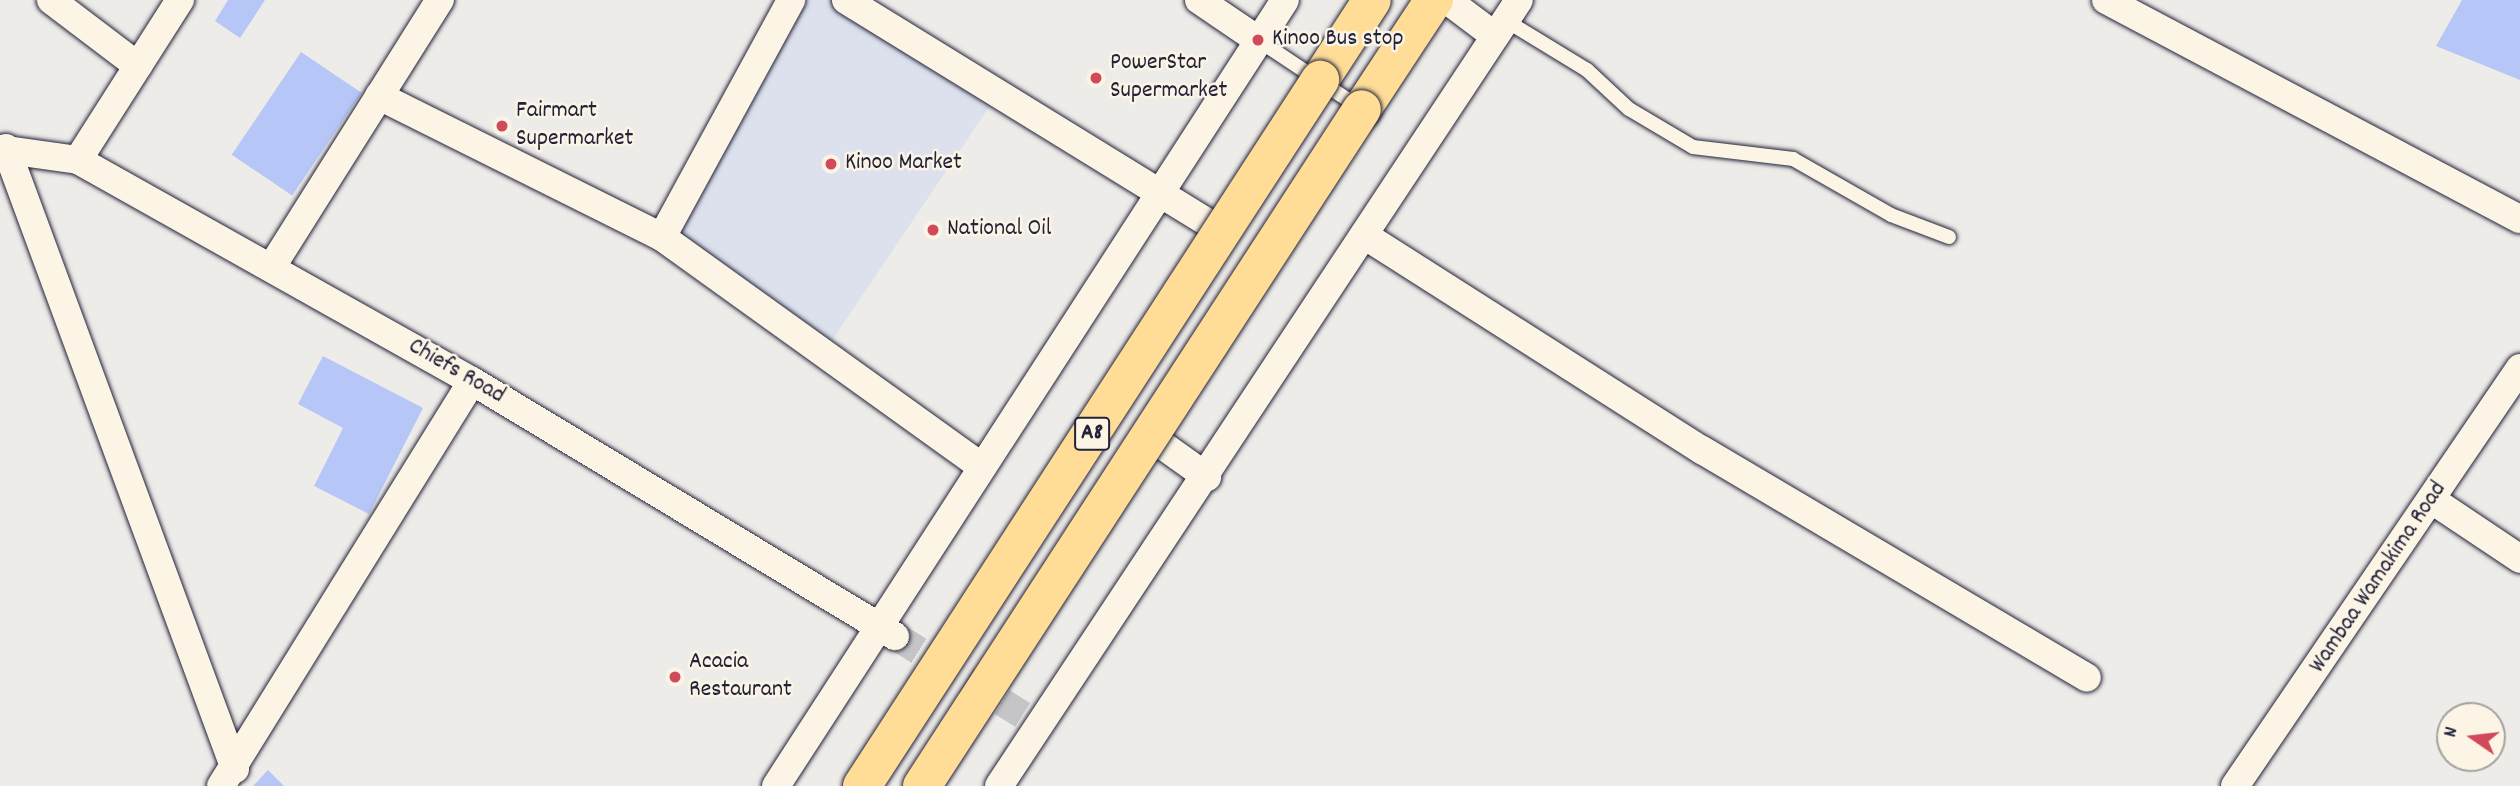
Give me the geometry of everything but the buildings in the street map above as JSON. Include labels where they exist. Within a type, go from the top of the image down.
[{"type":"highway","name":"A8","points":[[862,786],[1372,0]]},
{"type":"highway","name":"A8","points":[[922,786],[1434,0]]},
{"type":"street","points":[[51,0],[138,66]]},
{"type":"street","points":[[78,160],[180,0]]},
{"type":"street","points":[[662,237],[791,0]]},
{"type":"street","points":[[846,0],[1222,231]]},
{"type":"street","points":[[1199,0],[1258,40]]},
{"type":"street","points":[[776,786],[888,630],[982,467],[1285,0]]},
{"type":"street","points":[[999,786],[1030,721],[1207,477],[1506,19],[1447,0]]},
{"type":"street","points":[[2106,0],[2520,219]]},
{"type":"street","points":[[271,268],[379,96],[431,3]]},
{"type":"street","points":[[379,96],[662,237],[982,467]]},
{"type":"street","points":[[3,149],[228,778]]},
{"type":"street","name":"Chiefs Road","points":[[3,149],[78,160],[472,381],[888,630]]},
{"type":"street","points":[[1364,235],[1702,450],[2087,678]]},
{"type":"street","points":[[228,778],[472,381]]},
{"type":"street","name":"Wambaa Wamakima Road","points":[[2235,786],[2432,500],[2516,385]]},
{"type":"street","points":[[1151,437],[1207,477]]},
{"type":"street","points":[[2432,500],[2520,559]]},
{"type":"lane","points":[[1506,19],[1587,70],[1629,109],[1693,147],[1793,159],[1891,215],[1948,237]]},
{"type":"lane","points":[[1258,40],[1362,109]]},
{"type":"shaded area","name":"Kinoo Market","points":[[797,0],[837,0],[996,97],[831,342],[676,231]]},
{"type":"tunnel","points":[[895,636],[1023,715]]},
{"type":"place","name":"Kinoo Bus stop","points":[[1258,40]]},
{"type":"place","name":"PowerStar Supermarket","points":[[1096,78]]},
{"type":"place","name":"Fairmart Supermarket","points":[[502,126]]},
{"type":"place","name":"Kinoo Market","points":[[831,164]]},
{"type":"place","name":"National Oil","points":[[933,230]]},
{"type":"place","name":"Acacia Restaurant","points":[[675,677]]}]
